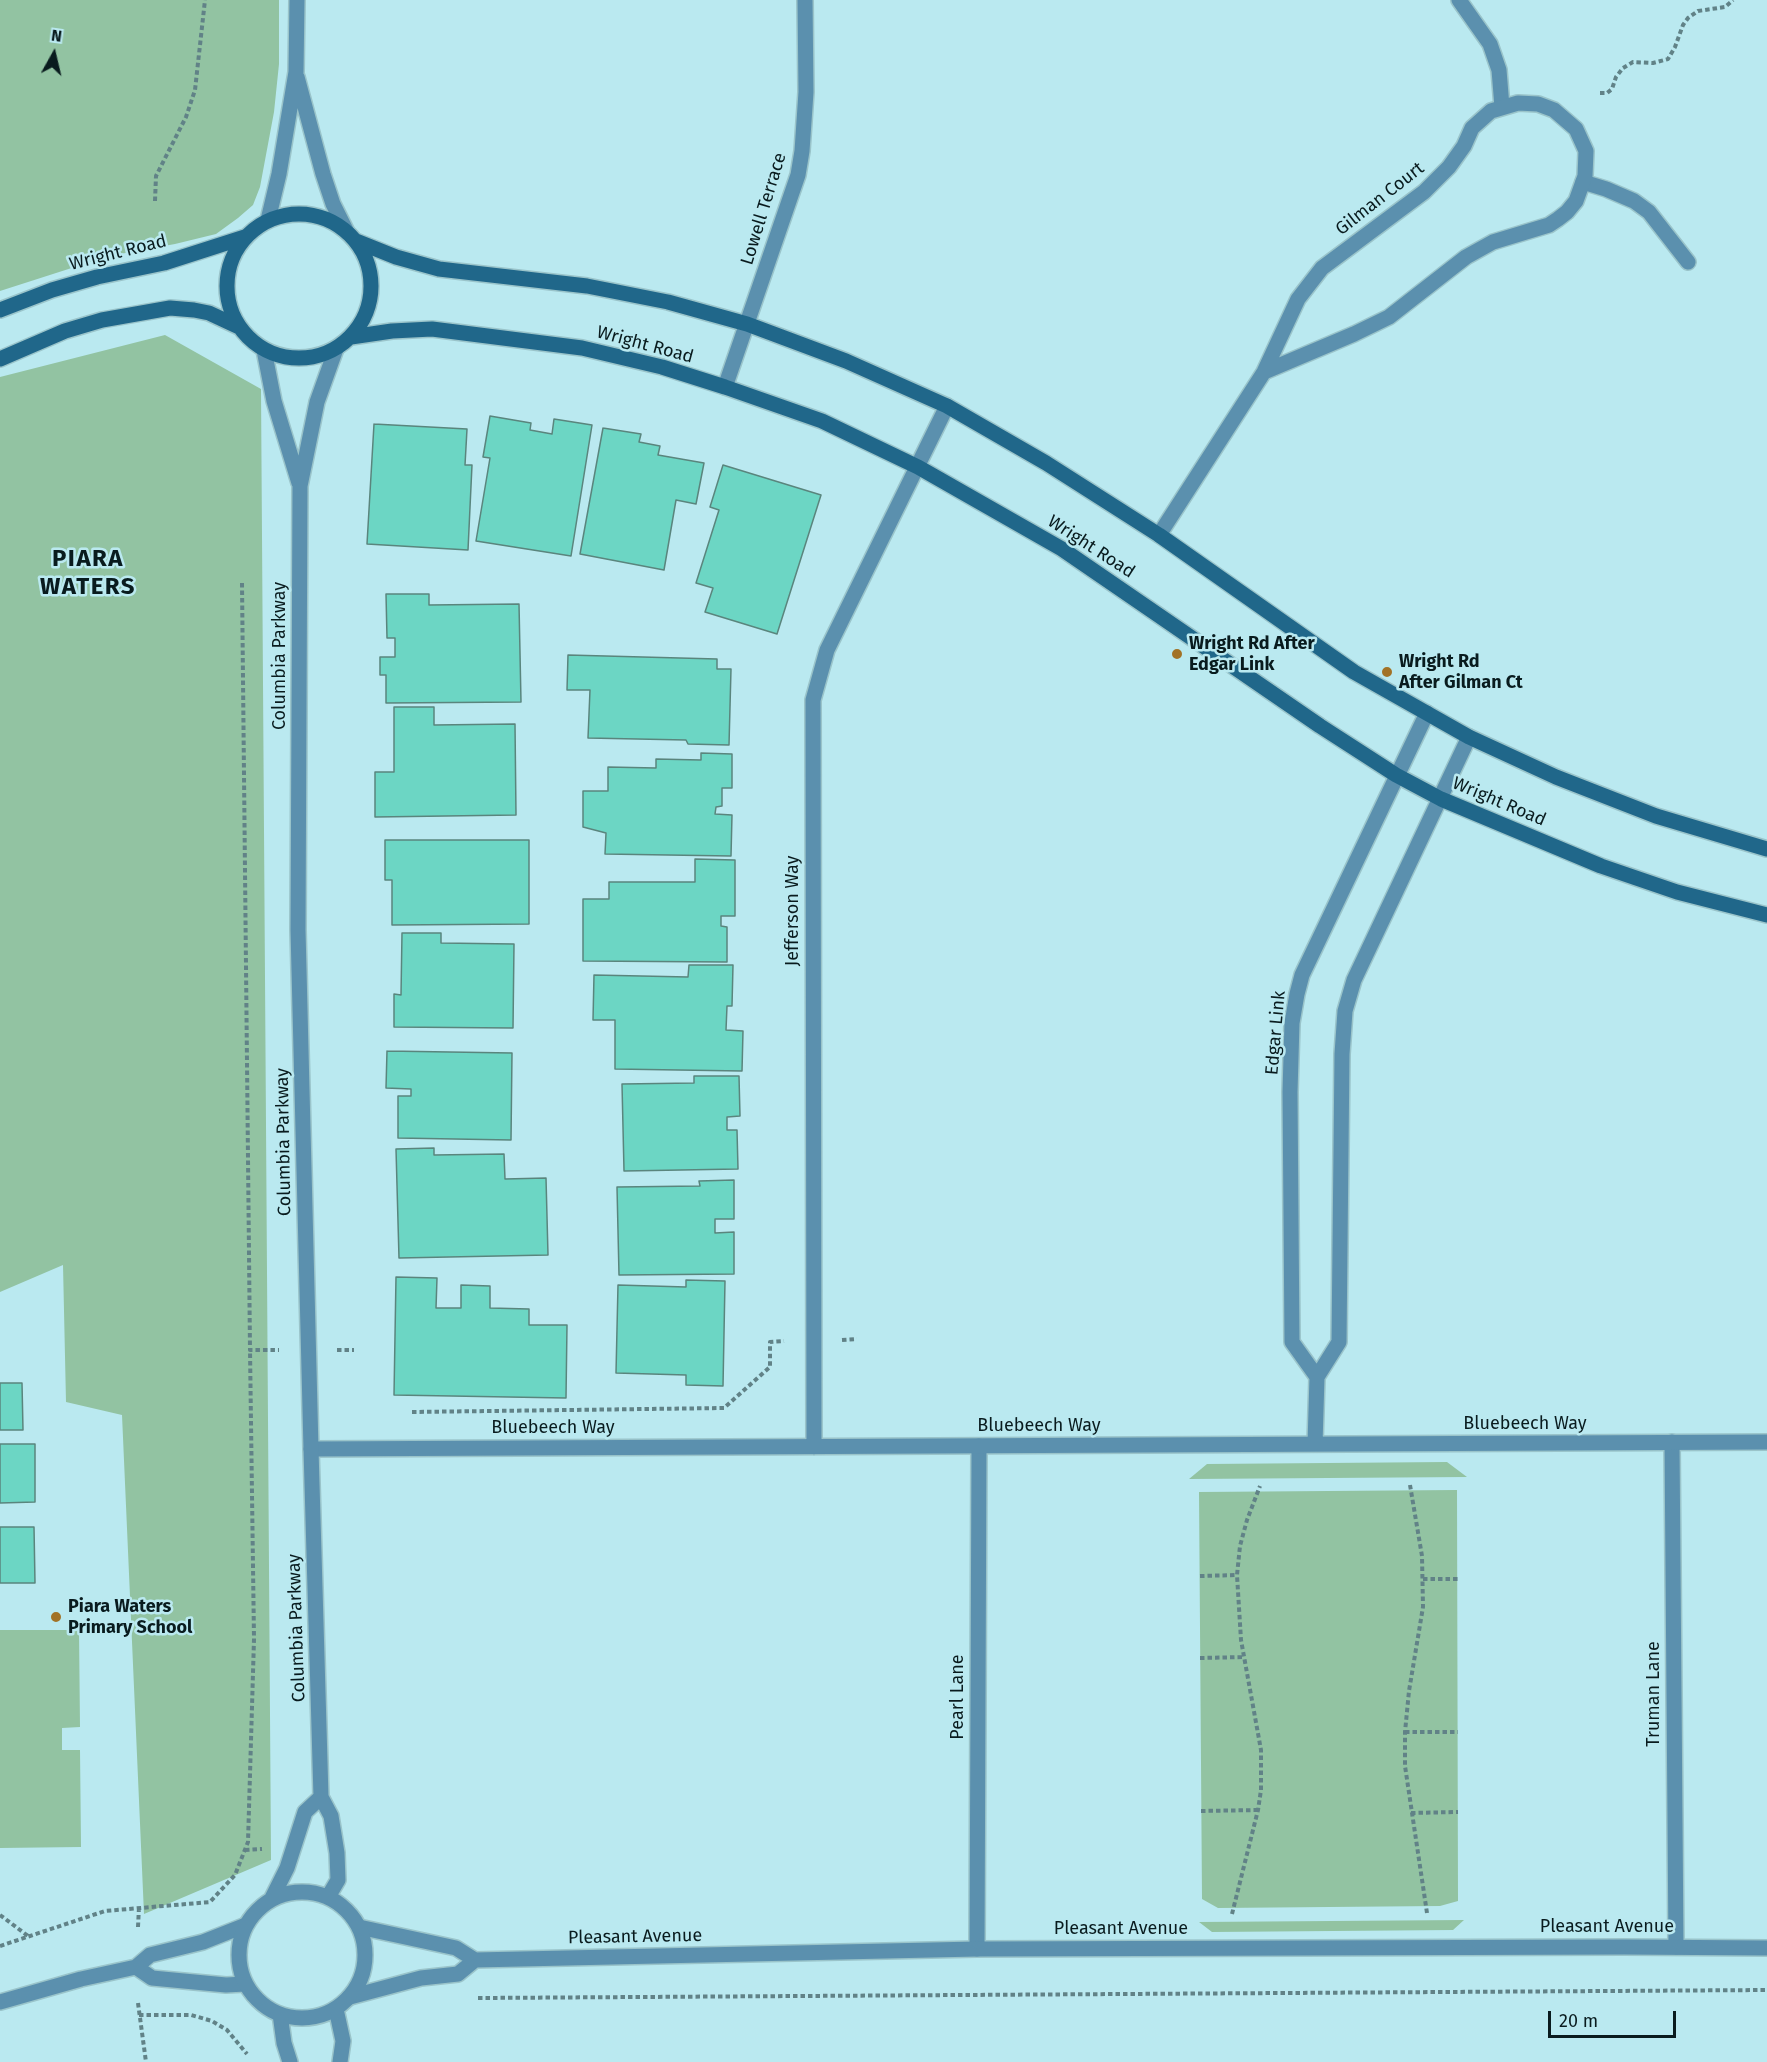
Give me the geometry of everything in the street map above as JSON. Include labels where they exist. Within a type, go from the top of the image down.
[{"type":"main road","points":[[352,237],[367,259],[372,280],[370,300],[363,320],[351,337],[336,349],[318,356],[300,359],[281,357],[264,350],[250,340],[239,327],[230,310],[226,291],[227,272],[234,253],[245,237],[268,220],[288,214],[310,215],[330,220],[352,237],[396,258],[439,269],[587,286],[668,302],[747,324],[846,361],[947,406],[1046,463],[1160,535],[1354,672],[1469,737],[1556,777],[1656,816],[1767,849]]},
{"type":"main road","name":"Wright Road","points":[[0,310],[52,290],[164,262],[245,237]]},
{"type":"main road","points":[[0,359],[65,331],[102,320],[170,308],[194,309],[209,313],[239,327]]},
{"type":"main road","name":"Wright Road","points":[[351,337],[392,331],[432,329],[582,348],[662,367],[822,421],[918,467],[1062,549],[1203,647],[1396,775],[1441,799],[1601,866],[1677,892],[1767,915]]},
{"type":"street","points":[[268,220],[279,174],[296,72],[297,0]]},
{"type":"street","name":"Lowell Terrace","points":[[725,387],[798,175],[806,92],[805,0]]},
{"type":"street","points":[[1459,0],[1490,44],[1499,70],[1502,107]]},
{"type":"street","points":[[296,72],[333,204],[352,237]]},
{"type":"street","name":"Gilman Court","points":[[1160,535],[1264,372],[1298,299],[1322,268],[1424,192],[1449,167],[1464,146],[1472,128],[1491,111],[1518,103],[1538,104],[1554,110],[1568,120],[1582,139],[1586,151],[1586,163],[1583,182],[1576,201],[1567,212],[1549,225],[1493,242],[1466,257],[1419,291],[1389,317],[1264,372]]},
{"type":"street","points":[[1583,182],[1634,201],[1649,212],[1688,262]]},
{"type":"street","name":"Columbia Parkway","points":[[328,1897],[338,1880],[337,1853],[331,1816],[321,1797],[298,930],[300,486],[317,402],[336,349]]},
{"type":"street","name":"Columbia Parkway","points":[[264,350],[274,401],[300,486]]},
{"type":"street","name":"Jefferson Way","points":[[814,1447],[813,700],[827,650],[947,406]]},
{"type":"street","name":"Edgar Link","points":[[1317,1377],[1292,1342],[1290,1092],[1292,1023],[1302,975],[1427,713]]},
{"type":"street","points":[[1315,1444],[1317,1377],[1339,1342],[1342,1054],[1345,1011],[1354,980],[1469,737]]},
{"type":"street","name":"Truman Lane","points":[[1672,1442],[1676,1947]]},
{"type":"street","name":"Bluebeech Way","points":[[311,1449],[1767,1442]]},
{"type":"street","name":"Pearl Lane","points":[[977,1949],[979,1446]]},
{"type":"street","points":[[271,1900],[287,1868],[305,1812],[321,1797]]},
{"type":"street","points":[[309,1892],[328,1897],[346,1910],[359,1927],[365,1945],[365,1964],[360,1981],[350,1997],[336,2008],[318,2016],[299,2018],[280,2014],[266,2007],[254,1997],[245,1984],[239,1965],[239,1944],[246,1925],[256,1910],[271,1900],[290,1893],[309,1892]]},
{"type":"street","points":[[0,2002],[81,1979],[136,1967],[150,1955],[203,1942],[246,1925]]},
{"type":"street","name":"Pleasant Avenue","points":[[359,1927],[456,1948],[475,1960],[977,1949],[1767,1948]]},
{"type":"street","name":"Pleasant Avenue","points":[[350,1997],[421,1978],[458,1974],[475,1960]]},
{"type":"street","points":[[136,1967],[152,1978],[226,1985],[245,1984]]},
{"type":"street","points":[[336,2008],[343,2042],[340,2062]]},
{"type":"street","points":[[280,2014],[284,2043],[290,2062]]},
{"type":"path","points":[[155,201],[156,176],[186,117],[195,90],[205,0]]},
{"type":"path","points":[[1600,93],[1607,93],[1612,89],[1616,77],[1623,68],[1633,62],[1653,63],[1668,59],[1688,18],[1698,11],[1725,7],[1733,0]]},
{"type":"path","points":[[0,1947],[105,1911],[210,1902],[235,1875],[248,1842],[254,1639],[242,583]]},
{"type":"path","points":[[412,1412],[724,1408],[770,1367],[770,1341],[857,1339]]},
{"type":"path","points":[[250,1350],[354,1350]]},
{"type":"path","points":[[1410,1485],[1420,1535],[1423,1607],[1405,1732],[1405,1766],[1427,1912]]},
{"type":"path","points":[[1232,1914],[1261,1790],[1261,1750],[1244,1657],[1238,1611],[1237,1575],[1240,1546],[1260,1486]]},
{"type":"path","points":[[1200,1576],[1237,1575]]},
{"type":"path","points":[[1423,1579],[1458,1579]]},
{"type":"path","points":[[1200,1658],[1244,1657]]},
{"type":"path","points":[[1405,1732],[1458,1732]]},
{"type":"path","points":[[1201,1811],[1258,1810]]},
{"type":"path","points":[[1412,1813],[1458,1812]]},
{"type":"path","points":[[0,1915],[28,1937]]},
{"type":"path","points":[[136,1967],[139,2015],[146,2062]]},
{"type":"path","points":[[473,1998],[1767,1990]]},
{"type":"path","points":[[139,2015],[191,2015],[212,2021],[227,2030],[247,2054]]},
{"type":"green space","points":[[0,0],[279,0],[279,64],[274,112],[260,187],[253,205],[216,234],[109,256],[0,291]]},
{"type":"green space","points":[[165,335],[261,389],[271,1860],[144,1914],[122,1415],[66,1402],[63,1265],[0,1292],[0,377]]},
{"type":"green space","points":[[1447,1462],[1467,1477],[1189,1479],[1207,1464]]},
{"type":"green space","points":[[1457,1490],[1458,1901],[1440,1906],[1218,1908],[1202,1899],[1199,1492]]},
{"type":"green space","points":[[0,1630],[79,1630],[80,1727],[62,1728],[62,1750],[80,1750],[81,1847],[0,1848]]},
{"type":"green space","points":[[1464,1920],[1453,1930],[1212,1932],[1199,1922]]},
{"type":"building","points":[[490,416],[531,423],[530,430],[552,434],[554,419],[592,425],[571,556],[476,541],[490,458],[483,457]]},
{"type":"building","points":[[374,424],[467,429],[465,465],[472,465],[468,550],[367,544]]},
{"type":"building","points":[[603,428],[641,434],[639,442],[660,446],[658,455],[704,463],[696,504],[676,500],[664,570],[580,554]]},
{"type":"building","points":[[723,465],[821,495],[777,634],[705,612],[713,588],[696,583],[719,510],[710,507]]},
{"type":"building","points":[[386,594],[429,594],[429,605],[519,604],[521,702],[386,703],[386,675],[380,675],[380,657],[395,657],[395,638],[387,638]]},
{"type":"building","points":[[568,655],[717,659],[717,669],[731,669],[729,745],[688,744],[686,740],[588,738],[590,690],[567,690]]},
{"type":"building","points":[[394,707],[434,707],[434,725],[515,724],[516,815],[375,817],[375,772],[394,772]]},
{"type":"building","points":[[701,753],[732,754],[732,788],[722,788],[722,806],[716,807],[715,814],[732,815],[731,856],[605,854],[606,833],[583,827],[583,791],[608,791],[608,767],[656,768],[656,759],[701,760]]},
{"type":"building","points":[[385,840],[529,840],[529,924],[392,925],[392,880],[385,880]]},
{"type":"building","points":[[695,859],[735,860],[735,916],[721,916],[721,926],[727,927],[727,962],[583,961],[583,899],[609,899],[609,882],[695,882]]},
{"type":"building","points":[[402,933],[441,933],[441,943],[514,944],[513,1028],[394,1027],[394,994],[401,995]]},
{"type":"building","points":[[689,965],[733,965],[732,1006],[727,1006],[726,1030],[743,1031],[742,1071],[615,1069],[615,1020],[593,1020],[594,975],[688,977]]},
{"type":"building","points":[[387,1051],[512,1053],[511,1140],[398,1138],[398,1096],[411,1096],[411,1089],[386,1088]]},
{"type":"building","points":[[694,1076],[739,1076],[740,1116],[727,1117],[727,1130],[737,1130],[738,1169],[624,1171],[622,1084],[694,1083]]},
{"type":"building","points":[[434,1148],[434,1155],[504,1154],[505,1179],[546,1178],[548,1255],[399,1258],[396,1149]]},
{"type":"building","points":[[734,1180],[734,1219],[715,1219],[715,1233],[734,1232],[734,1274],[619,1275],[617,1187],[700,1186],[699,1181]]},
{"type":"building","points":[[396,1277],[437,1278],[436,1308],[461,1308],[461,1285],[490,1286],[490,1308],[529,1309],[529,1325],[567,1325],[566,1398],[394,1395]]},
{"type":"building","points":[[686,1280],[725,1281],[723,1386],[686,1385],[686,1375],[616,1373],[618,1285],[686,1287]]},
{"type":"building","points":[[0,1383],[22,1383],[23,1430],[0,1430]]},
{"type":"building","points":[[0,1444],[35,1444],[35,1502],[0,1503]]},
{"type":"building","points":[[0,1527],[34,1527],[35,1583],[0,1583]]},
{"type":"place","name":"Wright Rd After Edgar Link","points":[[1177,654]]},
{"type":"place","name":"Wright Rd After Gilman Ct","points":[[1387,672]]},
{"type":"place","name":"Piara Waters Primary School","points":[[56,1617]]},
{"type":"district","name":"PIARA WATERS","points":[[88,573]]}]
